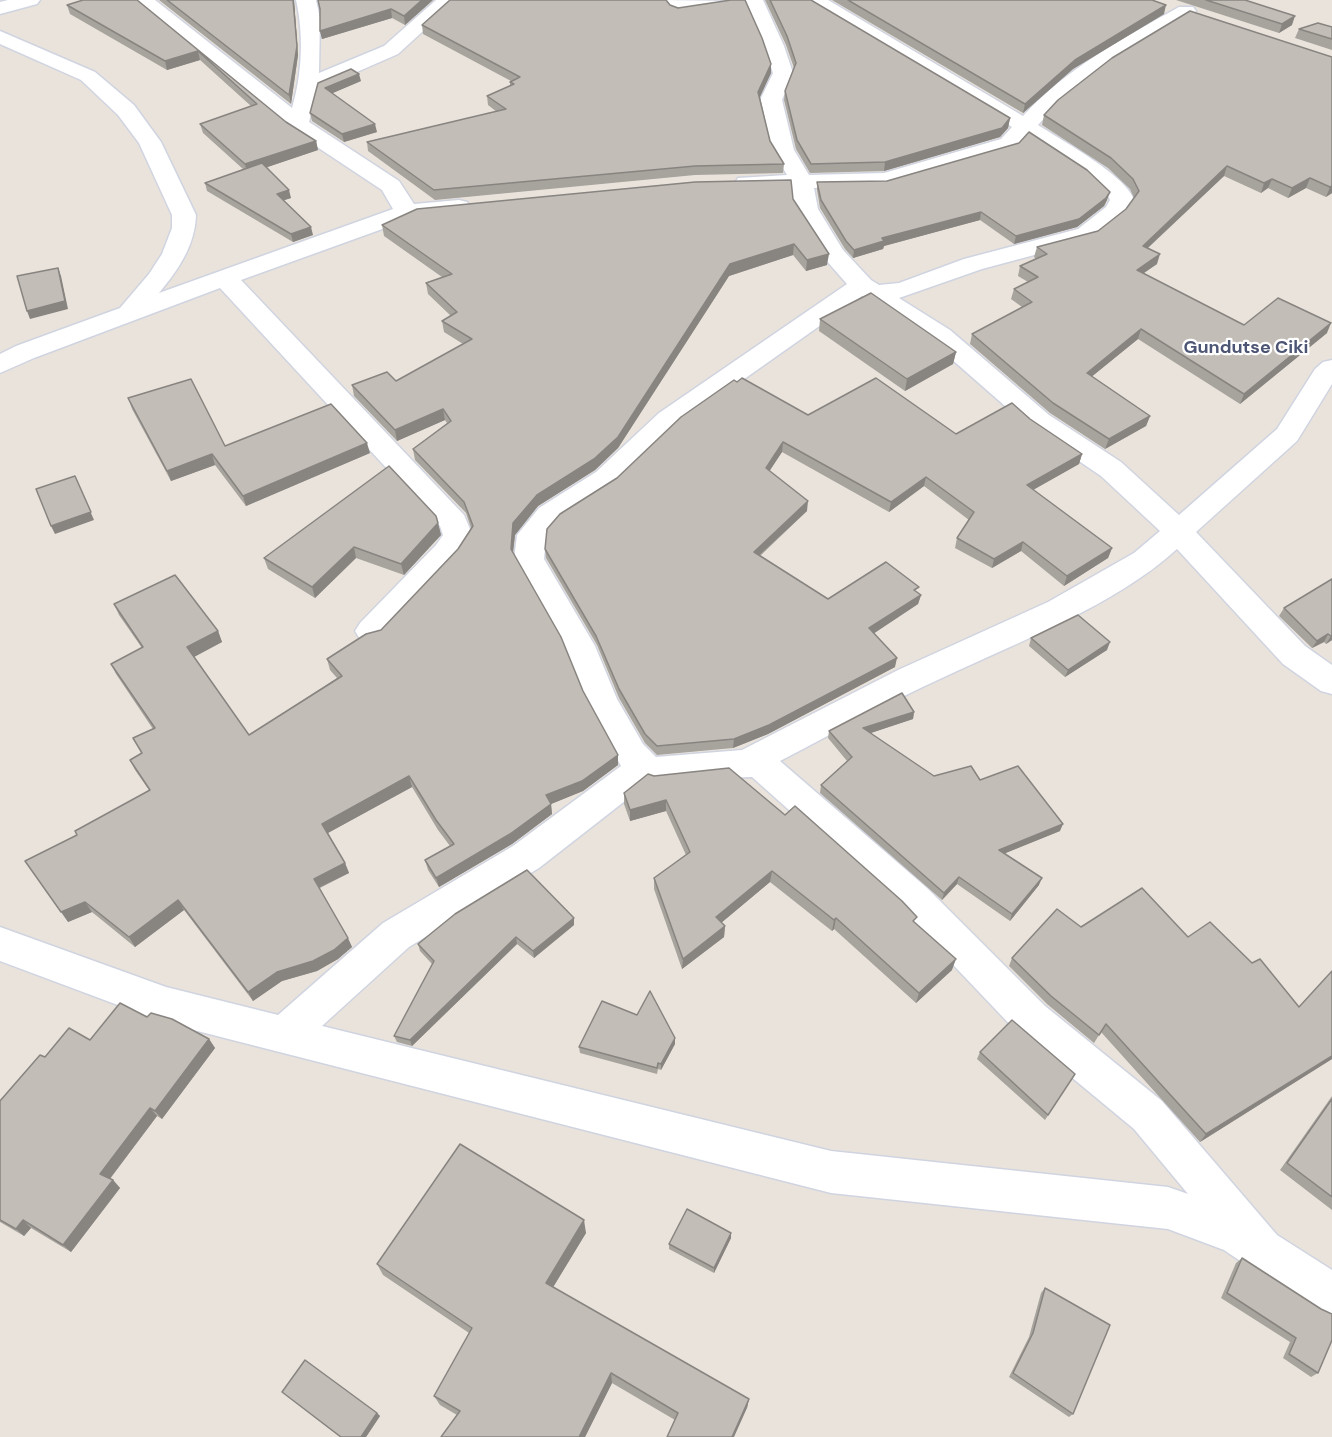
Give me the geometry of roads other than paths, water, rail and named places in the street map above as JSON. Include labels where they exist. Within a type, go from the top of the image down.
[{"type":"street","points":[[0,8],[30,0]]},
{"type":"street","points":[[143,0],[298,124],[391,186],[407,212]]},
{"type":"street","points":[[298,124],[309,84],[310,18],[306,0]]},
{"type":"street","points":[[309,84],[391,50],[447,0]]},
{"type":"street","points":[[671,0],[679,8],[733,0]]},
{"type":"street","points":[[753,0],[774,46],[783,73],[771,100],[783,150],[802,182],[806,209],[834,254],[869,289],[941,336],[1039,420],[1111,469],[1178,531],[1294,655],[1332,682]]},
{"type":"street","points":[[814,0],[1025,126],[1098,174],[1120,192],[1122,200],[1114,212],[1086,234],[973,264],[903,290],[869,289],[669,419],[606,479],[549,515],[532,535],[529,559],[579,646],[602,701],[631,754],[644,767],[654,771],[759,763],[914,899],[1031,1019],[1148,1115],[1261,1249]]},
{"type":"street","points":[[718,183],[885,180],[1009,144],[1048,101],[1092,65],[1197,15],[1161,2]]},
{"type":"street","points":[[0,37],[88,76],[126,110],[150,142],[184,214],[185,226],[172,256],[154,286],[126,314]]},
{"type":"street","points":[[0,365],[25,352],[126,314],[407,212],[475,205]]},
{"type":"street","points":[[224,278],[454,522],[458,536],[447,552],[371,631]]},
{"type":"street","points":[[747,763],[909,679],[1059,610],[1145,561],[1287,435],[1324,375],[1332,368]]},
{"type":"street","points":[[283,1035],[396,935],[526,857],[644,767]]},
{"type":"street","points":[[0,944],[166,1005],[831,1172],[1168,1208],[1237,1234],[1332,1296]]},
{"type":"district","name":"Gundutse Ciki","points":[[1246,348]]}]
